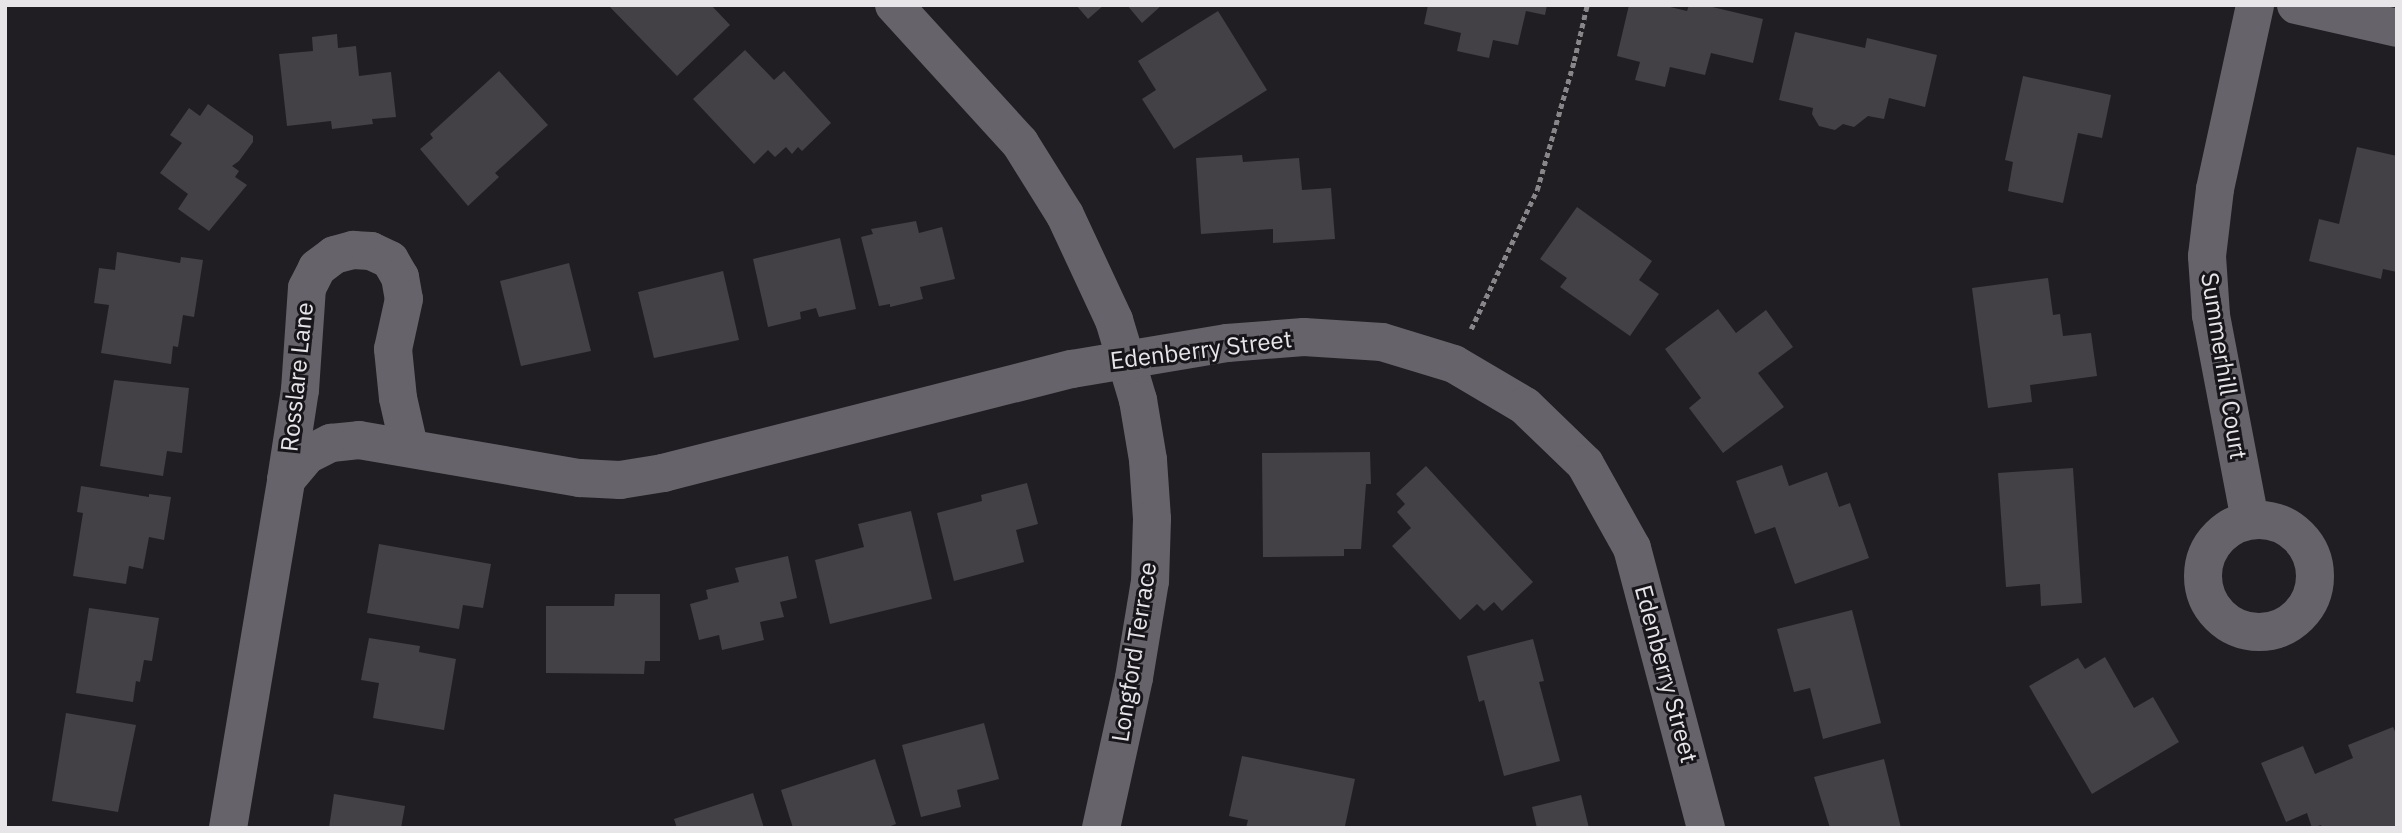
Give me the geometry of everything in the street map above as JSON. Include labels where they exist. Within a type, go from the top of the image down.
[{"type":"street","name":"Longford Terrace","points":[[894,5],[1020,144],[1065,215],[1096,276],[1126,358],[1138,400],[1148,460],[1152,519],[1150,581],[1134,678],[1101,828]]},
{"type":"street","name":"Summerhill Court","points":[[2250,520],[2211,316],[2207,256],[2215,189],[2255,5]]},
{"type":"street","points":[[2296,5],[2397,28]]},
{"type":"street","name":"Rosslare Lane","points":[[228,828],[285,480],[300,390],[307,288],[317,268],[334,255],[353,250],[371,251],[390,260],[400,277],[404,299],[393,349],[397,388],[409,447],[359,440],[331,443],[307,455],[285,480]]},
{"type":"street","name":"Edenberry Street","points":[[409,447],[580,478],[621,480],[663,473],[1072,369],[1126,358],[1227,343],[1304,337],[1382,342],[1454,364],[1525,406],[1585,464],[1632,548],[1706,828]]},
{"type":"path","points":[[1454,364],[1537,190],[1587,5]]},
{"type":"building","points":[[608,5],[711,5],[730,25],[677,76]]},
{"type":"building","points":[[1076,5],[1104,5],[1088,19]]},
{"type":"building","points":[[1127,5],[1162,5],[1142,23]]},
{"type":"building","points":[[1428,5],[1547,5],[1545,15],[1526,11],[1518,45],[1493,40],[1489,58],[1457,51],[1461,33],[1424,24]]},
{"type":"building","points":[[1629,5],[1662,5],[1687,11],[1689,5],[1704,5],[1763,19],[1753,63],[1711,53],[1705,75],[1670,67],[1665,87],[1635,80],[1640,62],[1617,56]]},
{"type":"building","points":[[1218,11],[1267,90],[1174,149],[1142,99],[1156,90],[1138,61]]},
{"type":"building","points":[[1795,32],[1865,48],[1867,38],[1937,55],[1925,107],[1889,98],[1884,119],[1868,116],[1854,127],[1843,124],[1835,130],[1819,126],[1812,114],[1813,108],[1779,100]]},
{"type":"building","points":[[337,34],[338,48],[356,46],[359,76],[391,72],[396,117],[372,119],[373,124],[332,129],[331,121],[287,126],[279,54],[313,51],[312,37]]},
{"type":"building","points":[[745,50],[774,80],[784,71],[831,123],[802,151],[798,147],[792,154],[786,147],[775,157],[768,150],[754,164],[693,99]]},
{"type":"building","points":[[499,71],[548,125],[495,173],[499,177],[468,206],[420,149],[433,138],[430,134]]},
{"type":"building","points":[[2023,76],[2111,95],[2102,138],[2078,133],[2063,203],[2008,191],[2013,162],[2005,160]]},
{"type":"building","points":[[208,104],[253,136],[253,142],[232,166],[239,171],[235,177],[247,185],[209,231],[178,209],[188,194],[160,173],[182,143],[170,135],[189,108],[200,116]]},
{"type":"building","points":[[2357,147],[2397,156],[2397,272],[2383,269],[2381,279],[2309,261],[2319,219],[2339,224]]},
{"type":"building","points":[[1242,155],[1243,162],[1299,158],[1302,190],[1331,188],[1335,239],[1273,243],[1273,229],[1201,234],[1196,158]]},
{"type":"building","points":[[1577,207],[1652,261],[1639,280],[1659,294],[1630,336],[1560,287],[1567,278],[1540,259]]},
{"type":"building","points":[[916,221],[919,233],[942,227],[955,279],[920,287],[923,299],[890,307],[890,304],[879,306],[861,237],[873,234],[871,229]]},
{"type":"building","points":[[840,238],[856,309],[819,317],[816,308],[800,312],[801,319],[768,327],[753,259]]},
{"type":"building","points":[[117,252],[180,263],[181,257],[203,260],[194,317],[183,315],[178,347],[173,346],[171,364],[101,353],[109,305],[94,303],[99,268],[115,270]]},
{"type":"building","points":[[569,263],[591,351],[521,366],[500,281]]},
{"type":"building","points":[[723,271],[739,340],[654,358],[638,292]]},
{"type":"building","points":[[2048,278],[2053,315],[2060,314],[2063,336],[2091,333],[2097,376],[2030,385],[2032,402],[1988,408],[1972,288]]},
{"type":"building","points":[[1718,309],[1736,333],[1766,310],[1793,347],[1758,373],[1784,407],[1723,453],[1689,408],[1701,398],[1665,349]]},
{"type":"building","points":[[114,380],[189,388],[182,453],[167,451],[163,476],[100,466]]},
{"type":"building","points":[[1370,452],[1371,484],[1366,484],[1361,549],[1344,549],[1344,556],[1263,557],[1262,453]]},
{"type":"building","points":[[1782,465],[1789,486],[1827,472],[1839,507],[1850,503],[1869,558],[1795,584],[1775,527],[1755,534],[1736,481]]},
{"type":"building","points":[[1426,466],[1533,582],[1502,611],[1494,602],[1484,611],[1477,604],[1460,620],[1392,546],[1411,528],[1397,512],[1405,504],[1396,494]]},
{"type":"building","points":[[2073,468],[2082,603],[2041,606],[2040,584],[2006,587],[1998,473]]},
{"type":"building","points":[[1027,483],[1038,524],[1016,530],[1024,562],[954,581],[937,513],[982,501],[981,495]]},
{"type":"building","points":[[81,486],[149,497],[149,494],[171,497],[164,540],[149,537],[143,569],[129,566],[126,584],[73,576],[83,513],[77,512]]},
{"type":"building","points":[[911,511],[932,599],[830,624],[815,560],[864,547],[858,524]]},
{"type":"building","points":[[379,544],[491,564],[483,608],[463,605],[459,629],[367,613]]},
{"type":"building","points":[[788,556],[797,598],[780,602],[784,617],[760,622],[764,640],[722,650],[719,635],[699,640],[690,604],[708,599],[706,590],[739,582],[735,568]]},
{"type":"building","points":[[615,594],[660,594],[660,661],[645,661],[644,674],[546,673],[546,606],[614,606]]},
{"type":"building","points":[[89,608],[159,618],[152,661],[144,660],[140,682],[136,681],[133,702],[76,693]]},
{"type":"building","points":[[1852,610],[1881,723],[1823,739],[1810,688],[1794,692],[1777,629]]},
{"type":"building","points":[[369,638],[420,646],[419,652],[456,659],[444,730],[373,718],[379,683],[361,680]]},
{"type":"building","points":[[1533,639],[1544,681],[1539,682],[1560,761],[1504,776],[1484,700],[1479,702],[1467,656]]},
{"type":"building","points":[[2105,657],[2134,708],[2153,697],[2179,742],[2092,794],[2029,686],[2078,658],[2085,669]]},
{"type":"building","points":[[66,713],[136,725],[118,812],[52,801]]},
{"type":"building","points":[[984,723],[999,779],[957,790],[961,807],[921,817],[902,745]]},
{"type":"building","points":[[2393,727],[2397,736],[2397,825],[2390,828],[2322,828],[2321,825],[2312,828],[2307,813],[2286,822],[2261,763],[2303,746],[2315,774],[2353,758],[2348,745]]},
{"type":"building","points":[[1242,756],[1355,779],[1345,826],[1246,828],[1248,820],[1229,816]]},
{"type":"building","points":[[875,759],[896,824],[886,828],[793,828],[781,790]]},
{"type":"building","points":[[1884,759],[1901,828],[1830,828],[1814,777]]},
{"type":"building","points":[[753,793],[764,828],[677,828],[674,819]]},
{"type":"building","points":[[334,794],[405,806],[401,828],[329,828]]},
{"type":"building","points":[[1581,795],[1589,828],[1537,828],[1532,807]]}]
